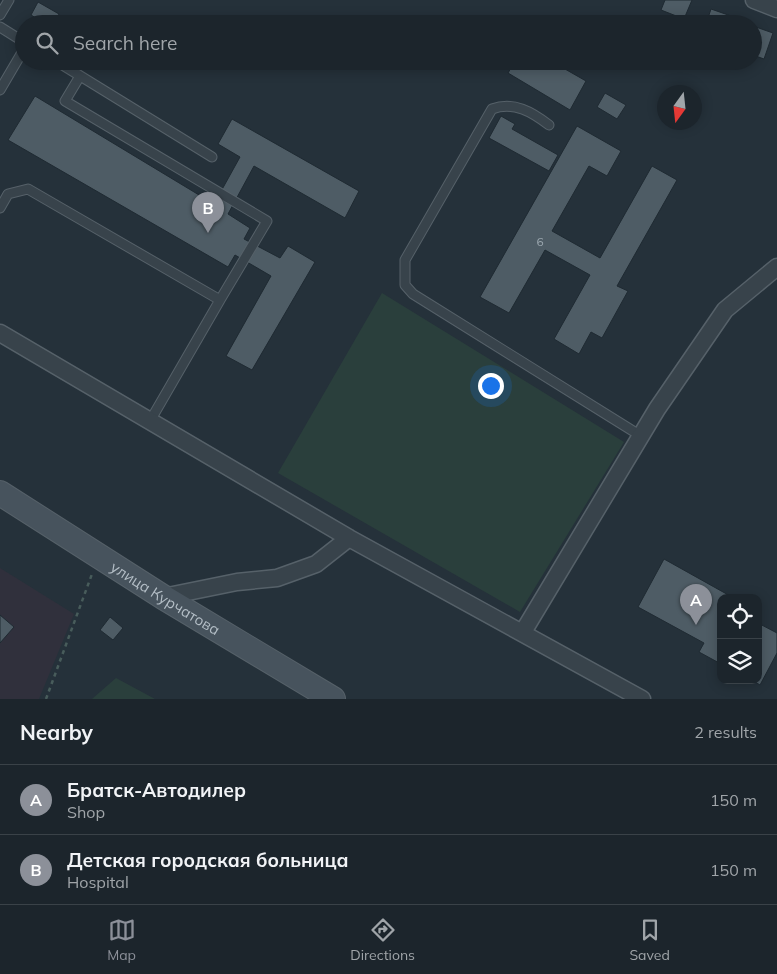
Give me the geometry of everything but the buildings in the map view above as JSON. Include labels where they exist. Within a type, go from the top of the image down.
[{"type":"main road","name":"улица Курчатова","points":[[0,493],[163,597],[333,699]]},
{"type":"street","points":[[754,0],[777,9]]},
{"type":"street","points":[[523,632],[641,436],[725,310],[777,267]]},
{"type":"street","points":[[0,333],[350,538],[642,699]]},
{"type":"street","points":[[163,597],[237,582],[277,578],[316,564],[350,538]]},
{"type":"lane","points":[[0,15],[9,0]]},
{"type":"lane","points":[[0,27],[15,36]]},
{"type":"lane","points":[[0,90],[15,64]]},
{"type":"lane","points":[[70,70],[212,156]]},
{"type":"lane","points":[[80,76],[65,101],[267,221],[150,421]]},
{"type":"lane","points":[[549,126],[527,110],[505,104],[492,109],[405,260],[405,285],[413,294],[641,436]]},
{"type":"lane","points":[[1,205],[8,194],[28,189],[220,300]]},
{"type":"path","points":[[46,699],[99,556]]},
{"type":"shaded area","points":[[0,568],[74,614],[39,699],[0,699]]},
{"type":"green space","points":[[382,293],[624,442],[520,612],[278,473]]},
{"type":"green space","points":[[116,678],[155,699],[92,699]]},
{"type":"place","name":"Детская городская больница","points":[[208,233]]},
{"type":"place","name":"Братск-Автодилер","points":[[696,625]]}]
